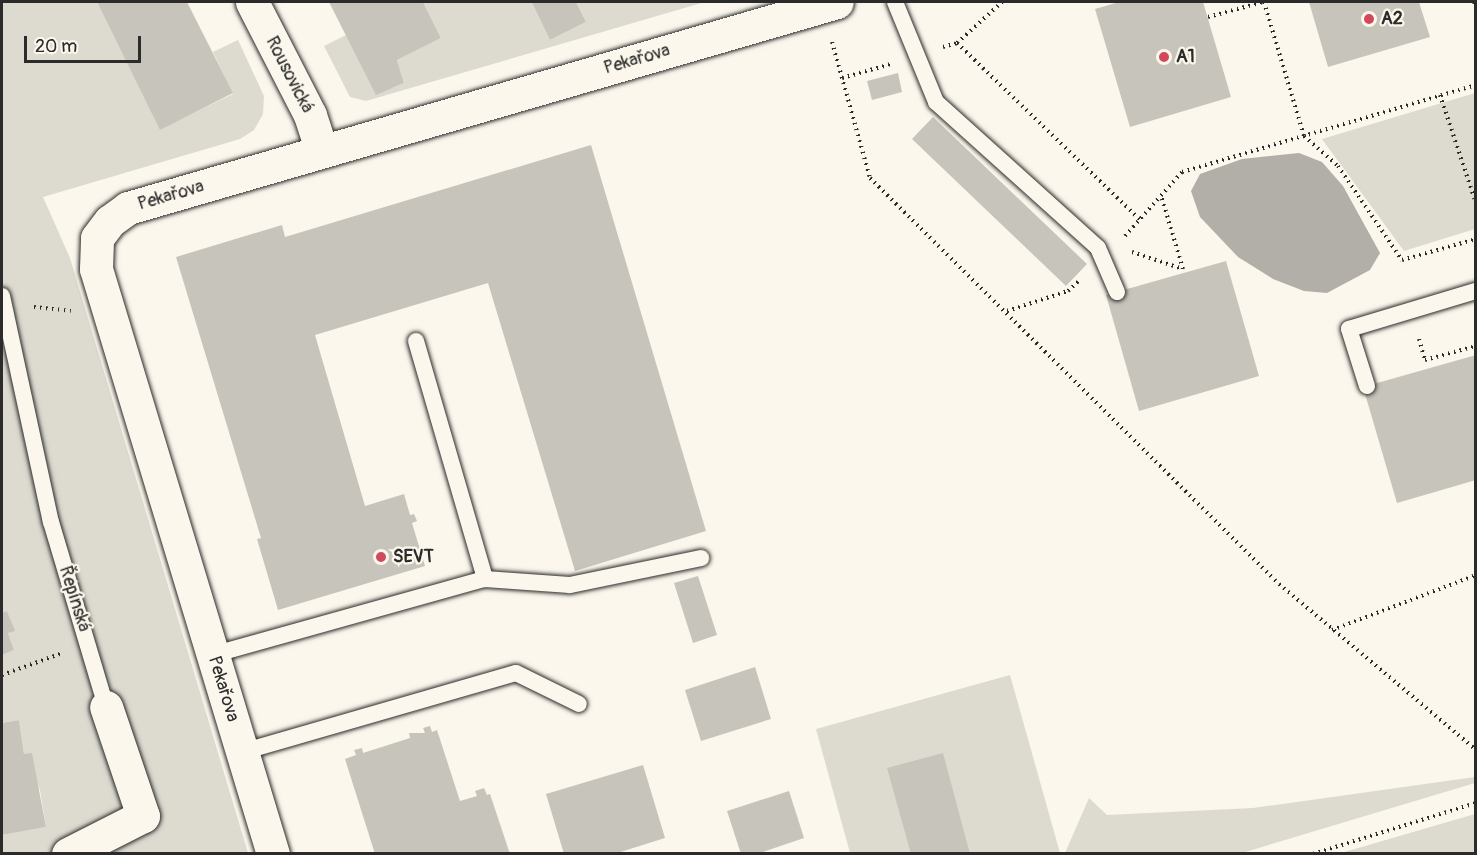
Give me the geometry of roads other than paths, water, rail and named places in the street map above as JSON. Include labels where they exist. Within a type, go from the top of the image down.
[{"type":"street","name":"Rousovická","points":[[252,2],[310,115],[322,152]]},
{"type":"street","name":"Pekařova","points":[[273,854],[96,268],[97,238],[110,221],[128,208],[829,4]]},
{"type":"street","name":"Řepínská","points":[[68,854],[143,816],[106,707]]},
{"type":"lane","points":[[895,2],[936,102],[1098,248],[1109,252],[1118,292]]},
{"type":"lane","points":[[1367,386],[1348,329],[1476,291]]},
{"type":"lane","name":"Řepínská","points":[[2,299],[51,522],[106,707]]},
{"type":"lane","points":[[416,341],[485,579]]},
{"type":"lane","points":[[212,655],[485,579],[570,585],[701,558]]},
{"type":"lane","points":[[242,752],[516,673],[579,704]]},
{"type":"place","name":"A2","points":[[1369,19]]},
{"type":"place","name":"A1","points":[[1164,57]]},
{"type":"place","name":"SEVT","points":[[381,557]]}]
